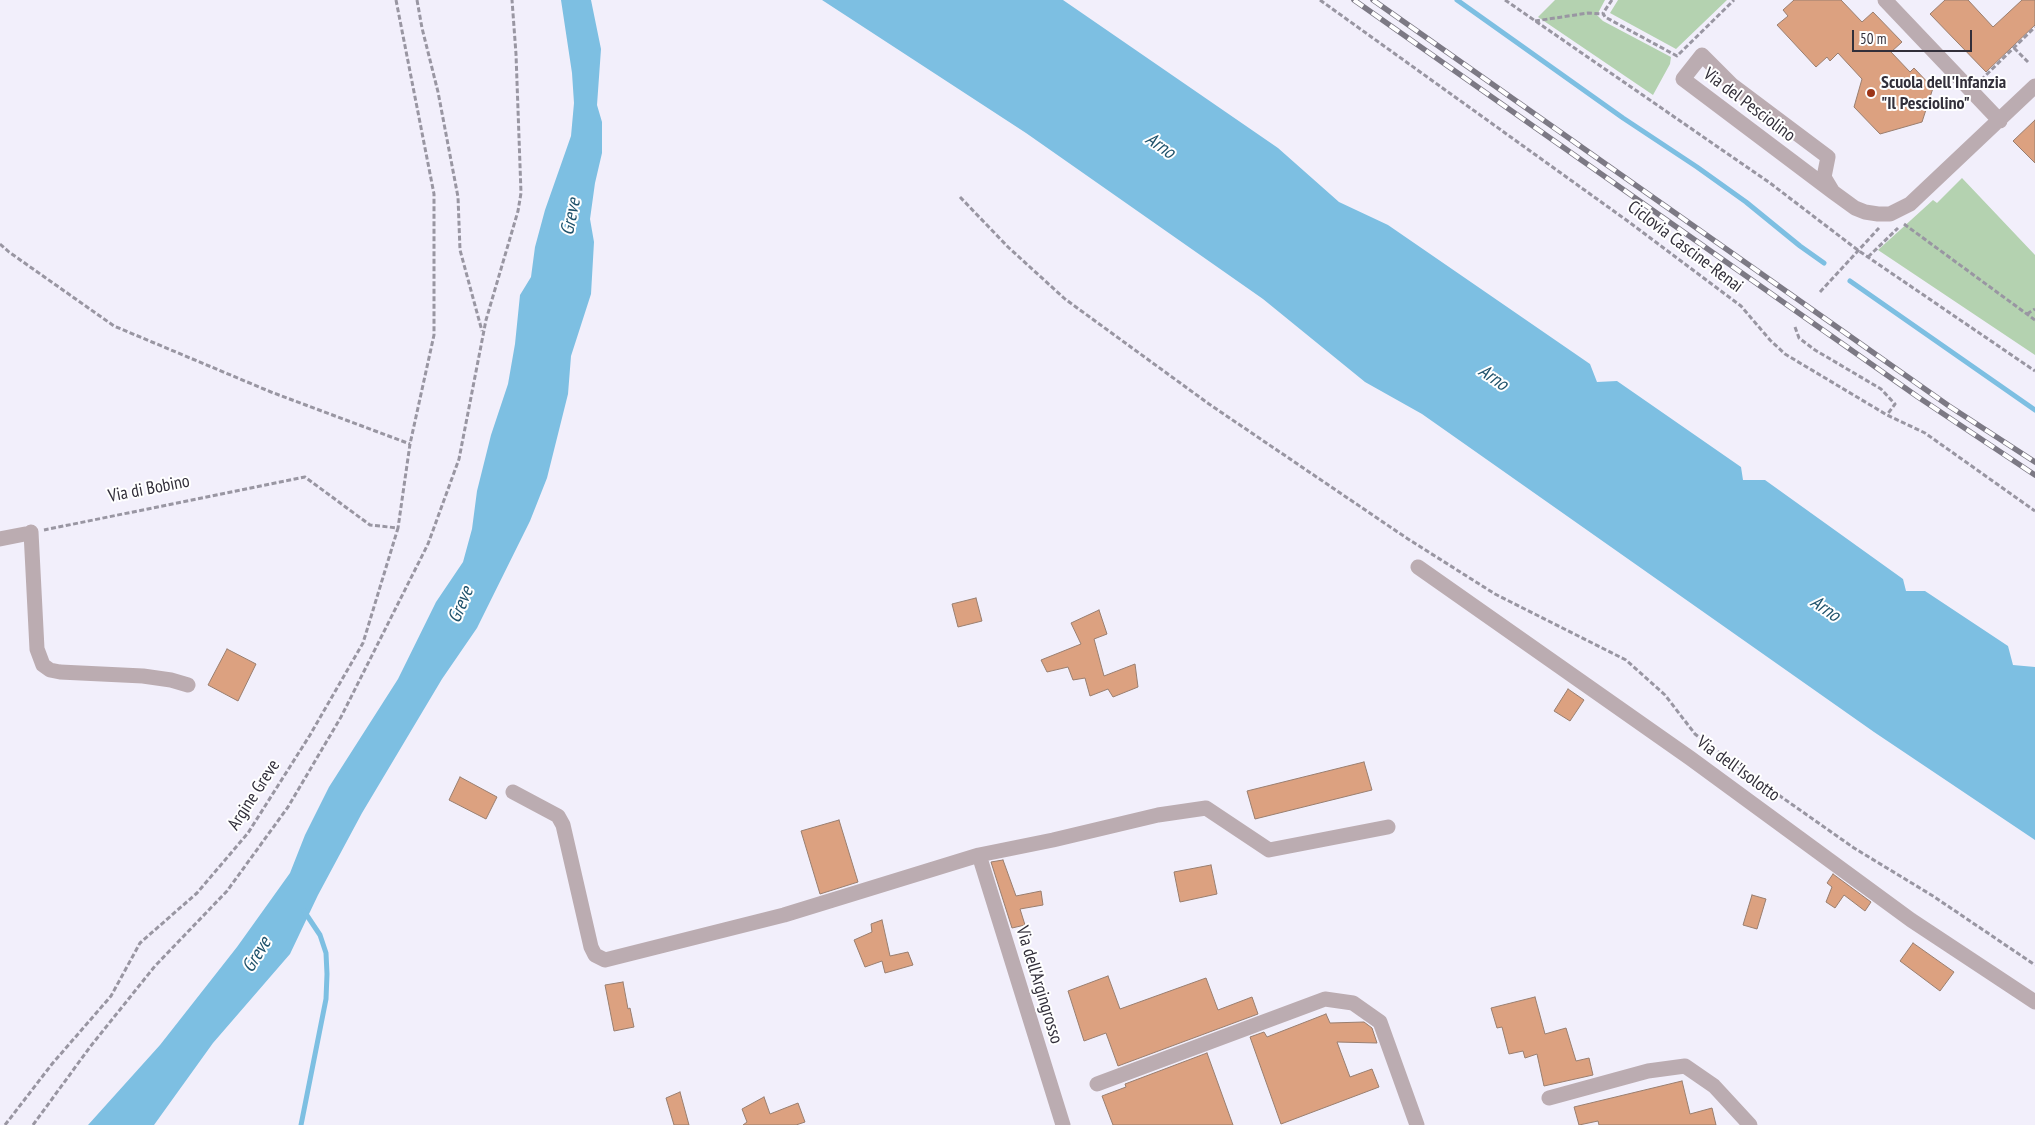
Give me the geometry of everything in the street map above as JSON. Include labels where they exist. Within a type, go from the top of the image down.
[{"type":"street","points":[[1885,0],[2000,121]]},
{"type":"street","name":"Via del Pesciolino","points":[[1833,192],[1824,177],[1828,157],[1732,85],[1702,55],[1683,79],[1833,192],[1865,212],[1897,218]]},
{"type":"street","points":[[1897,218],[2035,86]]},
{"type":"street","points":[[0,539],[28,533],[37,649],[43,665],[50,670],[60,672],[143,676],[171,680],[188,685]]},
{"type":"street","name":"Via dell'Isolotto","points":[[1418,567],[1690,758],[1911,920],[2035,1002]]},
{"type":"street","points":[[513,792],[558,816],[563,825],[591,947],[595,955],[605,960],[784,915],[979,855],[1053,840],[1158,814],[1206,808],[1269,850],[1388,827]]},
{"type":"street","name":"Via dell'Argingrosso","points":[[979,855],[1063,1125]]},
{"type":"street","points":[[1097,1084],[1325,999],[1353,1003],[1380,1022],[1417,1125]]},
{"type":"street","points":[[1550,1098],[1648,1071],[1685,1066],[1714,1086],[1750,1125]]},
{"type":"path","name":"Argine Greve","points":[[5,1125],[52,1064],[111,996],[140,943],[197,893],[248,833],[310,735],[362,643],[398,528],[410,444],[434,335],[434,194],[396,0]]},
{"type":"path","points":[[417,0],[438,92],[458,197],[460,250],[483,334]]},
{"type":"path","points":[[33,1125],[90,1047],[155,966],[227,891],[288,807],[341,717],[428,544],[459,459],[483,334],[518,210],[520,194],[516,54],[512,0]]},
{"type":"path","name":"Ciclovia Cascine-Renai","points":[[1320,0],[1621,216],[1741,306],[1770,340],[1785,354],[1887,415],[1925,433],[2035,511]]},
{"type":"path","points":[[1505,0],[1770,183],[1859,251],[2035,371]]},
{"type":"path","points":[[1604,14],[1612,0]]},
{"type":"path","points":[[1535,21],[1588,13],[1604,14],[1605,17],[1677,56],[1734,0]]},
{"type":"path","points":[[1981,80],[2035,27]]},
{"type":"path","points":[[2014,48],[2028,62]]},
{"type":"path","points":[[960,197],[1008,247],[1065,299],[1209,404],[1408,539],[1494,594],[1626,660],[1665,695],[1695,734],[1726,758],[1854,848],[1933,896],[2035,965]]},
{"type":"path","points":[[1868,257],[1897,218]]},
{"type":"path","points":[[1897,218],[2035,320]]},
{"type":"path","points":[[1820,292],[1859,251],[1897,218],[1910,218]]},
{"type":"path","points":[[0,244],[114,326],[271,392],[410,444]]},
{"type":"path","points":[[2027,314],[2035,309]]},
{"type":"path","points":[[1795,328],[1799,338],[1815,350],[1881,389],[1894,404],[1887,415]]},
{"type":"path","name":"Via di Bobino","points":[[28,533],[306,477],[370,525],[398,528]]},
{"type":"green space","points":[[1555,0],[1605,0],[1597,15],[1603,21],[1671,57],[1670,64],[1653,95],[1538,17]]},
{"type":"green space","points":[[1618,0],[1727,0],[1676,49],[1610,13]]},
{"type":"green space","points":[[1962,178],[2035,255],[2035,355],[1878,250],[1933,200],[1937,203]]},
{"type":"water","name":"Greve","points":[[561,0],[591,0],[601,49],[597,105],[602,122],[602,153],[595,183],[590,219],[594,242],[591,294],[571,356],[568,394],[547,478],[530,521],[477,628],[442,679],[362,813],[318,895],[290,954],[213,1043],[154,1125],[88,1125],[160,1045],[237,947],[290,873],[305,835],[329,787],[398,679],[436,602],[463,562],[472,529],[477,491],[491,435],[508,384],[515,344],[520,295],[531,277],[535,247],[545,210],[571,136],[574,103],[572,73]]},
{"type":"water","name":"Arno","points":[[822,0],[1063,0],[1278,148],[1339,202],[1388,225],[1590,364],[1597,382],[1617,381],[1741,467],[1743,480],[1765,480],[1903,579],[1906,591],[1925,591],[2008,646],[2013,665],[2035,667],[2035,840],[1874,732],[1422,414],[1365,382],[1263,299],[1026,133]]},
{"type":"building","points":[[1794,0],[1841,0],[1862,22],[1873,12],[1902,42],[1891,52],[1910,72],[1914,68],[1933,88],[1922,122],[1880,134],[1854,107],[1862,79],[1838,53],[1830,61],[1827,57],[1816,67],[1777,25],[1788,16],[1783,10]]},
{"type":"building","points":[[1945,0],[1968,0],[1993,27],[2022,0],[2035,0],[2035,25],[1986,72],[1930,14]]},
{"type":"building","points":[[2035,120],[2035,163],[2013,141]]},
{"type":"building","points":[[976,598],[982,621],[958,627],[952,604]]},
{"type":"building","points":[[1099,610],[1107,634],[1094,639],[1104,676],[1135,664],[1138,687],[1113,697],[1108,689],[1090,696],[1085,678],[1073,680],[1068,667],[1047,672],[1041,660],[1081,644],[1071,623]]},
{"type":"building","points":[[227,649],[256,664],[238,701],[208,685]]},
{"type":"building","points":[[1568,689],[1584,700],[1570,721],[1554,711]]},
{"type":"building","points":[[1364,762],[1372,790],[1255,819],[1247,791]]},
{"type":"building","points":[[460,777],[497,797],[486,819],[449,800]]},
{"type":"building","points":[[839,820],[858,882],[820,894],[801,831]]},
{"type":"building","points":[[1003,860],[1016,896],[1041,891],[1043,905],[1020,909],[1025,925],[1012,928],[991,862]]},
{"type":"building","points":[[1211,865],[1217,894],[1180,902],[1174,872]]},
{"type":"building","points":[[1833,874],[1871,902],[1865,911],[1844,895],[1835,908],[1826,902],[1832,887],[1827,883]]},
{"type":"building","points":[[1752,895],[1766,899],[1757,929],[1743,925]]},
{"type":"building","points":[[882,920],[890,956],[908,952],[913,965],[885,973],[882,961],[865,967],[854,940],[872,932],[871,924]]},
{"type":"building","points":[[1913,943],[1954,972],[1940,991],[1900,961]]},
{"type":"building","points":[[1108,976],[1120,1009],[1206,978],[1218,1010],[1252,997],[1258,1014],[1118,1066],[1106,1033],[1084,1041],[1068,991]]},
{"type":"building","points":[[623,982],[628,1009],[630,1008],[634,1027],[614,1031],[605,985]]},
{"type":"building","points":[[1535,997],[1545,1034],[1566,1028],[1576,1061],[1589,1058],[1593,1075],[1544,1086],[1537,1054],[1525,1058],[1523,1051],[1509,1054],[1502,1027],[1497,1028],[1491,1008]]},
{"type":"building","points":[[1326,1014],[1330,1023],[1364,1022],[1372,1028],[1377,1043],[1337,1042],[1350,1077],[1372,1069],[1379,1087],[1281,1124],[1250,1037],[1264,1032],[1267,1037]]},
{"type":"building","points":[[1207,1053],[1233,1125],[1113,1125],[1102,1096],[1126,1087],[1125,1084]]},
{"type":"building","points":[[1682,1081],[1690,1114],[1712,1108],[1716,1125],[1599,1125],[1598,1121],[1579,1125],[1574,1107]]},
{"type":"building","points":[[680,1092],[689,1125],[674,1125],[666,1098]]},
{"type":"building","points":[[764,1097],[770,1114],[798,1103],[805,1122],[796,1125],[743,1125],[747,1122],[742,1109]]},
{"type":"waterway","points":[[1457,0],[1623,118],[1746,202],[1824,263]]},
{"type":"waterway","points":[[1850,281],[2035,410]]},
{"type":"waterway","points":[[301,1125],[326,999],[327,974],[326,953],[320,935],[304,911]]},
{"type":"railway","points":[[1354,0],[1918,397],[2035,475]]},
{"type":"railway","points":[[1373,0],[1949,406],[2035,462]]},
{"type":"place","name":"Scuola dell'Infanzia \"Il Pesciolino\"","points":[[1871,93]]}]
